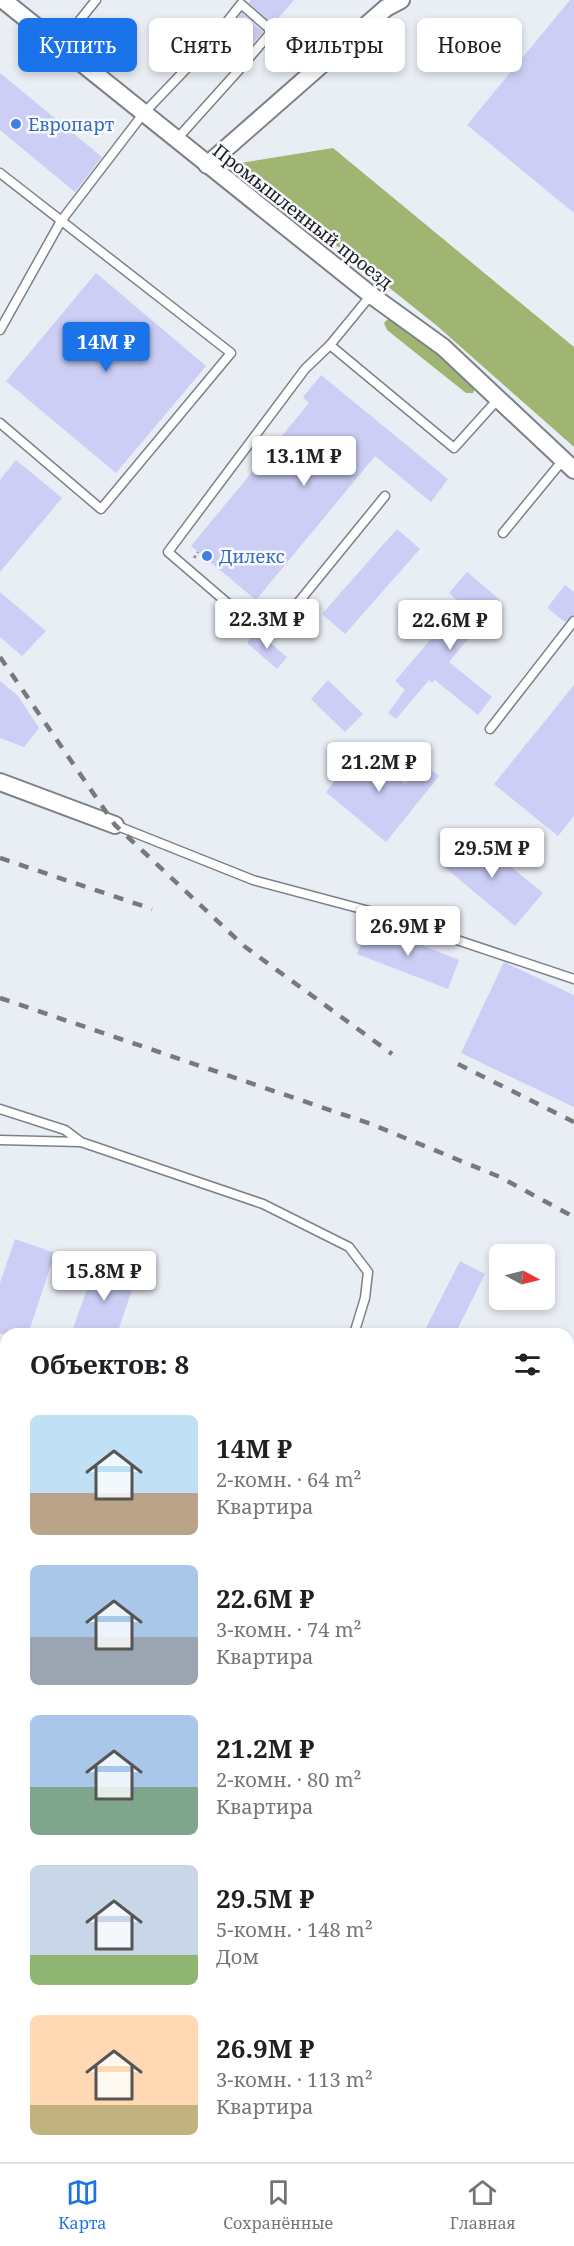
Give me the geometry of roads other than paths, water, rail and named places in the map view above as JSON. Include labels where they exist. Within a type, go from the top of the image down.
[{"type":"street","name":"Промышленный проезд","points":[[3,0],[25,18]]},
{"type":"street","points":[[207,165],[386,8],[401,0]]},
{"type":"street","name":"Промышленный проезд","points":[[91,72],[371,295],[443,347],[569,465]]},
{"type":"street","points":[[0,782],[115,825]]},
{"type":"lane","points":[[82,18],[96,0]]},
{"type":"lane","points":[[230,18],[241,4],[272,32],[253,54]]},
{"type":"lane","points":[[0,330],[62,221],[143,114],[183,72]]},
{"type":"lane","points":[[176,140],[237,72]]},
{"type":"lane","points":[[0,173],[231,353],[101,509],[0,423]]},
{"type":"lane","points":[[371,295],[330,345],[305,369],[168,552],[246,619],[284,620],[386,496]]},
{"type":"lane","points":[[330,345],[454,448],[500,398]]},
{"type":"lane","points":[[503,533],[569,465]]},
{"type":"lane","points":[[490,729],[574,621]]},
{"type":"lane","points":[[115,825],[253,880],[373,912],[574,979]]},
{"type":"lane","points":[[0,1109],[65,1130],[81,1142]]},
{"type":"lane","points":[[0,1140],[81,1142],[263,1204],[349,1246],[368,1272],[365,1298],[356,1328]]},
{"type":"railway","points":[[0,657],[115,825],[244,946],[392,1054]]},
{"type":"railway","points":[[0,858],[152,909]]},
{"type":"railway","points":[[0,998],[371,1124],[500,1177],[574,1217]]},
{"type":"railway","points":[[458,1064],[574,1122]]},
{"type":"place","name":"Европарт","points":[[16,124]]},
{"type":"place","name":"Дилекс","points":[[207,556]]}]
